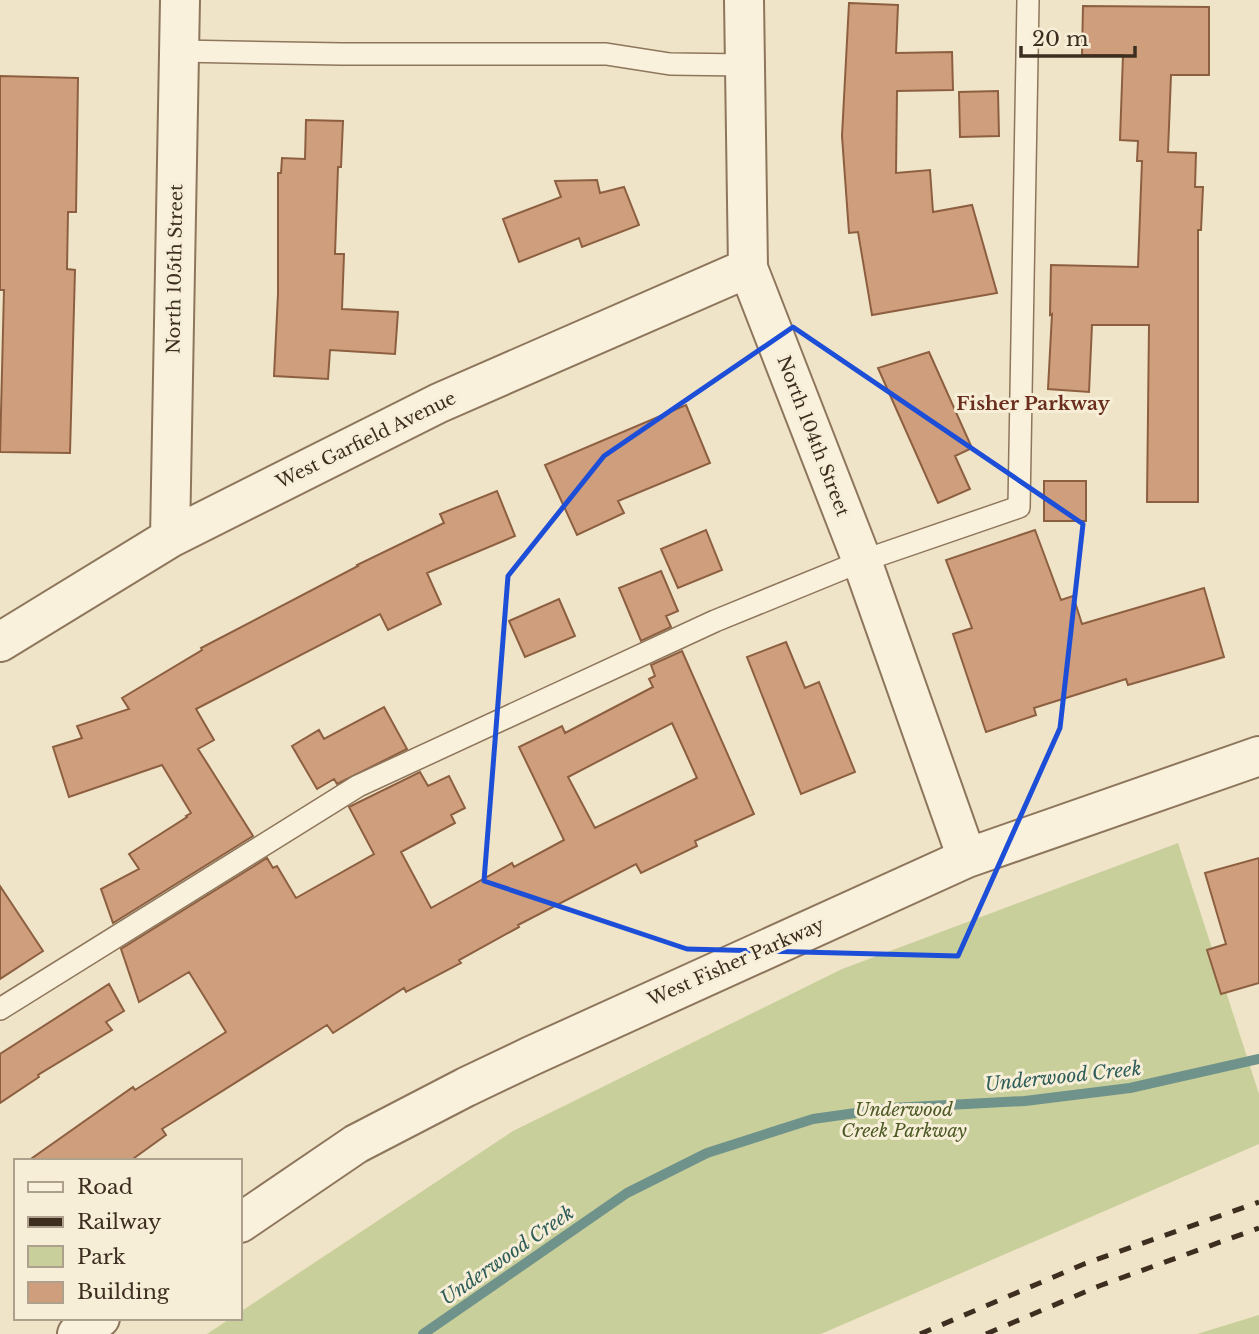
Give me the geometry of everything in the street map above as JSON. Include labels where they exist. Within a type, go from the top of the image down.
[{"type":"street","name":"North 105th Street","points":[[170,538],[180,0]]},
{"type":"street","name":"North 104th Street","points":[[744,0],[748,268],[862,561],[967,858]]},
{"type":"street","name":"West Garfield Avenue","points":[[0,642],[170,538],[439,404],[748,268]]},
{"type":"street","name":"West Fisher Parkway","points":[[242,1222],[356,1144],[466,1087],[967,858],[1259,756]]},
{"type":"street","points":[[76,1334],[97,1320]]},
{"type":"lane","points":[[0,1009],[358,786],[715,621],[862,561],[1019,507],[1028,0]]},
{"type":"lane","points":[[179,51],[606,54],[670,64],[745,65]]},
{"type":"highlighted area","points":[[793,327],[1083,524],[1060,728],[958,956],[687,949],[484,881],[508,576],[604,456]]},
{"type":"green space","name":"Underwood Creek Parkway","points":[[1178,843],[1259,1094],[1259,1144],[821,1334],[207,1334],[228,1320],[242,1320],[242,1311],[513,1131],[842,969]]},
{"type":"green space","points":[[1259,1315],[1259,1334],[1197,1334]]},
{"type":"building","points":[[849,3],[898,5],[896,53],[952,52],[953,90],[897,91],[896,173],[930,170],[933,212],[972,205],[997,293],[872,315],[858,232],[849,233],[842,136]]},
{"type":"building","points":[[1083,6],[1209,7],[1209,75],[1171,75],[1168,152],[1196,153],[1195,187],[1203,187],[1201,230],[1198,230],[1198,502],[1147,502],[1149,325],[1092,325],[1089,392],[1048,389],[1052,314],[1050,315],[1051,265],[1138,267],[1142,161],[1137,161],[1138,141],[1120,140],[1123,55],[1082,55]]},
{"type":"building","points":[[0,76],[78,78],[76,212],[68,212],[67,269],[75,270],[70,453],[0,452],[4,290],[0,290]]},
{"type":"building","points":[[998,91],[999,136],[960,137],[959,92]]},
{"type":"building","points":[[306,120],[343,121],[341,167],[338,167],[335,254],[344,254],[342,309],[398,312],[395,354],[330,350],[328,379],[274,376],[278,294],[278,173],[281,173],[282,158],[305,159]]},
{"type":"building","points":[[597,180],[600,193],[624,187],[639,225],[582,247],[579,238],[519,262],[503,219],[561,197],[555,181]]},
{"type":"building","points":[[929,352],[972,448],[955,456],[970,489],[938,503],[878,368]]},
{"type":"building","points":[[686,405],[710,463],[618,501],[624,513],[577,535],[545,465]]},
{"type":"building","points":[[1044,481],[1086,481],[1086,521],[1044,521]]},
{"type":"building","points":[[497,491],[515,536],[427,573],[441,604],[388,630],[380,614],[196,709],[214,740],[198,749],[253,836],[113,923],[101,889],[139,869],[129,854],[191,813],[162,765],[69,797],[53,747],[82,738],[77,726],[129,709],[122,698],[202,650],[201,648],[357,565],[444,523],[440,514]]},
{"type":"building","points":[[706,530],[722,570],[678,588],[661,549]]},
{"type":"building","points":[[1035,530],[1061,600],[1073,596],[1082,624],[1204,588],[1224,657],[1128,685],[1126,679],[1034,708],[1036,715],[986,732],[953,634],[972,628],[946,560]]},
{"type":"building","points":[[661,571],[678,611],[666,616],[671,627],[641,641],[619,588]]},
{"type":"building","points":[[559,599],[575,636],[525,657],[509,621]]},
{"type":"building","points":[[786,642],[805,688],[819,682],[855,772],[801,794],[747,657]]},
{"type":"building","points":[[682,651],[754,814],[695,841],[697,846],[641,873],[636,864],[518,925],[519,927],[459,960],[461,963],[406,992],[404,988],[333,1033],[327,1025],[162,1129],[166,1135],[133,1159],[31,1159],[133,1087],[135,1090],[226,1032],[189,972],[139,1002],[121,949],[267,858],[273,868],[277,866],[296,898],[374,854],[349,807],[420,772],[428,786],[449,776],[465,808],[451,815],[455,823],[401,852],[431,908],[512,863],[514,867],[564,840],[519,747],[562,726],[565,733],[653,687],[649,679],[655,676],[651,665]],"holes":[[[672,723],[697,778],[595,828],[568,777]]]},
{"type":"building","points":[[384,707],[407,749],[337,784],[334,779],[317,789],[292,746],[319,730],[324,739]]},
{"type":"building","points":[[1259,858],[1259,983],[1221,994],[1207,950],[1226,944],[1205,873]]},
{"type":"building","points":[[0,886],[43,951],[0,979]]},
{"type":"building","points":[[109,984],[124,1011],[106,1022],[112,1030],[38,1075],[39,1077],[0,1103],[0,1054]]},
{"type":"waterway","name":"Underwood Creek","points":[[423,1334],[627,1193],[707,1153],[813,1119],[891,1108],[1025,1101],[1130,1088],[1259,1059]]},
{"type":"railway","points":[[920,1334],[1084,1264],[1259,1202]]},
{"type":"railway","points":[[986,1334],[1099,1286],[1259,1228]]},
{"type":"district","name":"Fisher Parkway","points":[[1033,403]]}]
